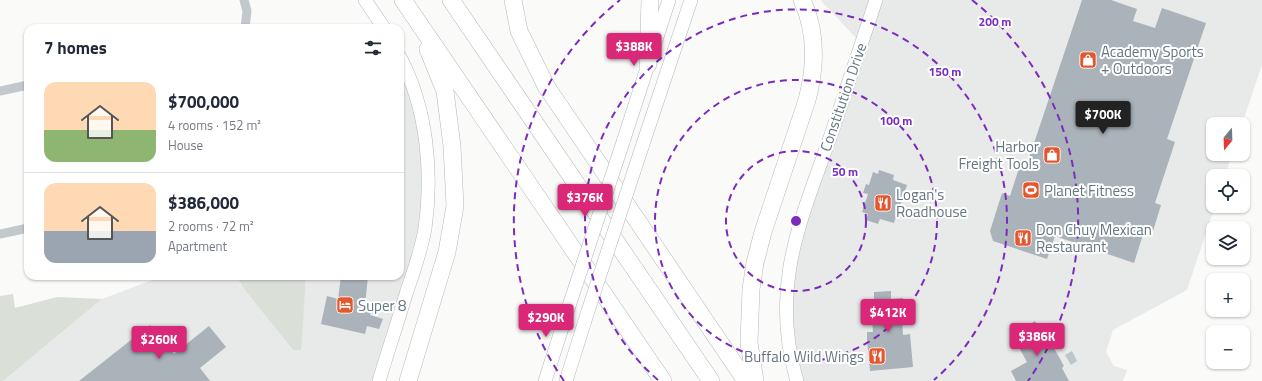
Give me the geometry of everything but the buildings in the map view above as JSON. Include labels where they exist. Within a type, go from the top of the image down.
[{"type":"highway","points":[[403,0],[663,381]]},
{"type":"highway","points":[[451,0],[711,381]]},
{"type":"highway","points":[[513,0],[520,31],[546,86],[746,381]]},
{"type":"highway","points":[[648,64],[650,0]]},
{"type":"highway","points":[[755,381],[749,343],[751,289],[755,263],[763,232],[808,100],[813,78],[813,37],[802,0]]},
{"type":"highway","points":[[408,381],[447,252],[455,206],[452,146],[445,91],[417,21]]},
{"type":"main road","points":[[365,0],[381,24]]},
{"type":"main road","points":[[545,381],[669,0]]},
{"type":"main road","points":[[566,381],[691,0]]},
{"type":"main road","name":"Constitution Drive","points":[[797,381],[790,349],[786,318],[786,295],[793,247],[876,0]]},
{"type":"main road","points":[[379,381],[417,259],[424,230],[428,188],[427,152],[421,114],[409,73],[404,64]]},
{"type":"street","points":[[244,0],[246,11],[245,24]]},
{"type":"street","points":[[0,91],[24,87]]},
{"type":"street","points":[[0,234],[24,229]]},
{"type":"shaded area","points":[[821,0],[870,0],[857,39],[822,2]]},
{"type":"shaded area","points":[[881,0],[1262,0],[1262,65],[1244,117],[1206,117],[1206,161],[1230,161],[1227,169],[1206,169],[1206,213],[1213,213],[1210,221],[1206,221],[1206,233],[1187,290],[1113,330],[1106,352],[1114,366],[1127,370],[1123,381],[803,381],[792,328],[792,302],[797,252]]},
{"type":"shaded area","points":[[404,84],[408,85],[422,143],[424,178],[422,210],[415,251],[374,381],[3,381],[102,299],[152,280],[238,280],[293,350],[300,350],[306,280],[404,280]]},
{"type":"shaded area","points":[[238,280],[306,280],[301,350],[293,350]]},
{"type":"shaded area","points":[[13,294],[15,308],[57,297],[102,299],[3,381],[0,381],[0,296]]},
{"type":"shaded area","points":[[1072,351],[1077,361],[1071,365],[1065,355]]},
{"type":"place","name":"Academy Sports + Outdoors","points":[[1088,60]]},
{"type":"place","name":"Harbor Freight Tools","points":[[1052,155]]},
{"type":"place","name":"Planet Fitness","points":[[1031,190]]},
{"type":"place","name":"Logan's Roadhouse","points":[[883,203]]},
{"type":"place","name":"Don Chuy Mexican Restaurant","points":[[1023,238]]},
{"type":"place","name":"Super 8","points":[[345,305]]},
{"type":"place","name":"Buffalo Wild Wings","points":[[877,356]]}]
